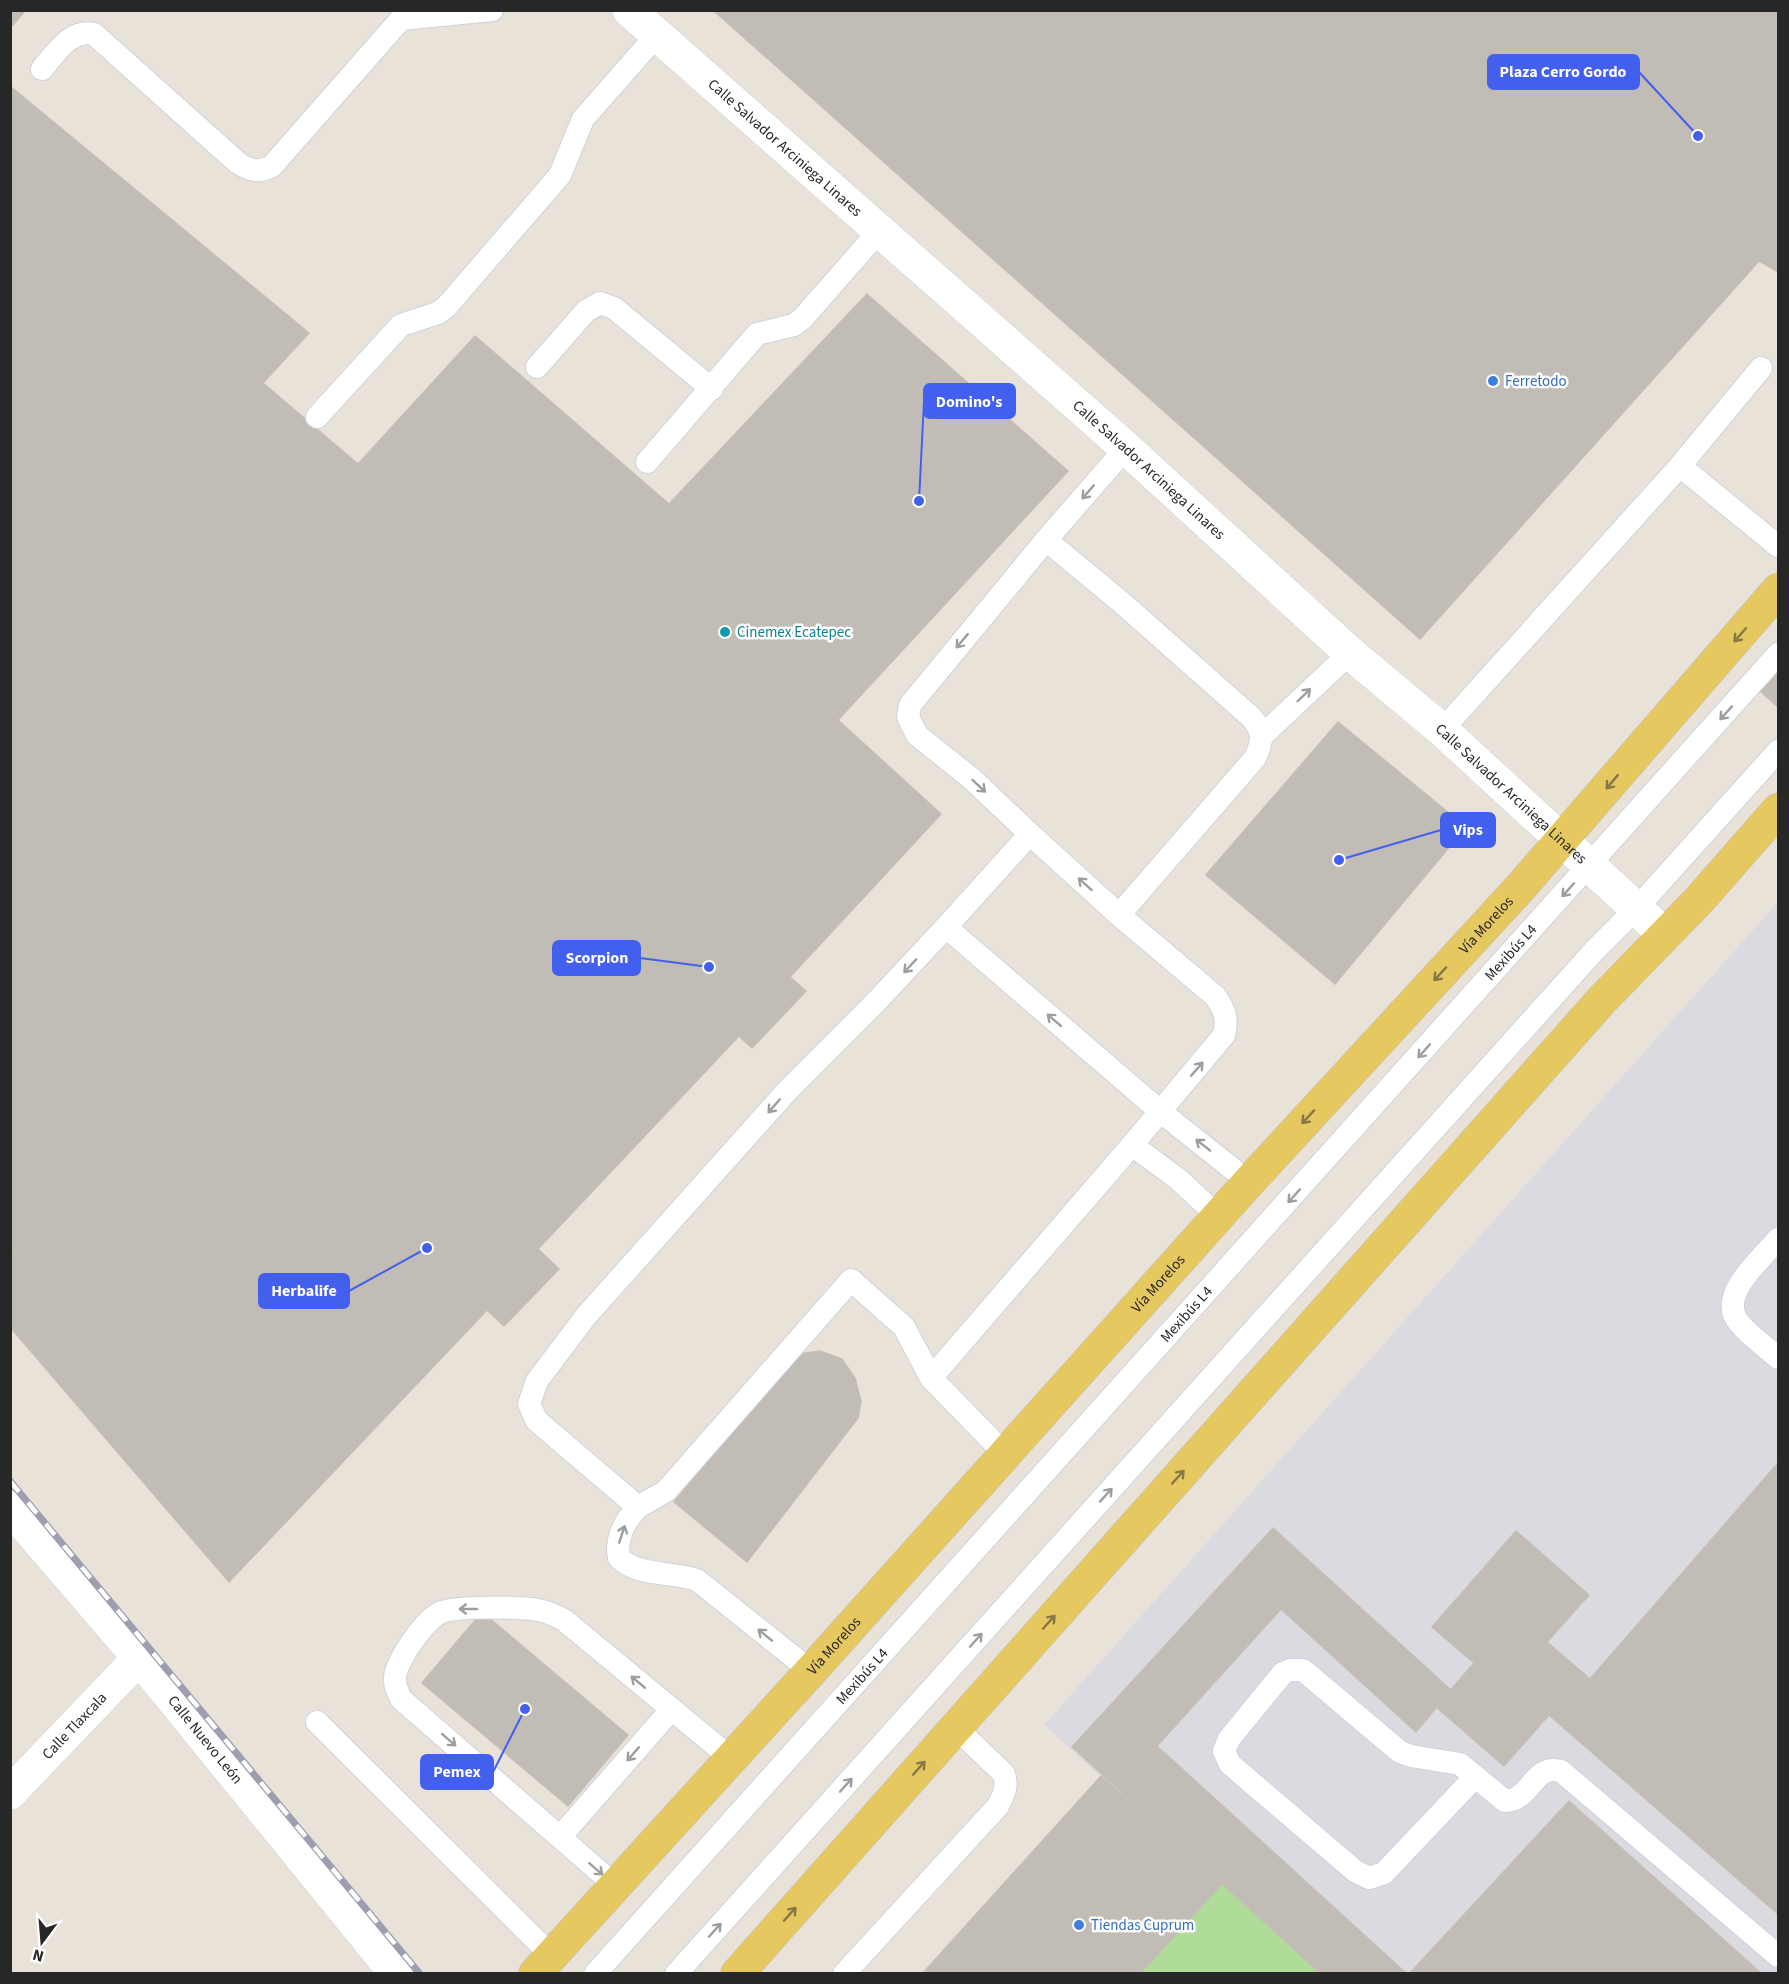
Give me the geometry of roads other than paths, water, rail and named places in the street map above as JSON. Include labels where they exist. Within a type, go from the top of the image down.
[{"type":"main road","name":"Vía Morelos","points":[[544,1965],[732,1759],[1004,1453],[1560,841],[1779,590]]},
{"type":"main road","points":[[737,1974],[1600,1001],[1665,935],[1779,810]]},
{"type":"street","name":"Calle Salvador Arciniega Linares","points":[[629,10],[1126,448],[1350,653],[1442,730],[1588,867],[1665,935]]},
{"type":"street","name":"Calle Nuevo León","points":[[10,1508],[139,1658],[396,1974]]},
{"type":"street","name":"Calle Tlaxcala","points":[[10,1793],[139,1658]]},
{"type":"lane","points":[[42,69],[71,37],[85,32],[94,34],[238,163],[255,171],[264,170],[272,166],[396,15],[492,10]]},
{"type":"lane","points":[[317,417],[400,325],[438,313],[447,306],[560,176],[583,119],[656,36]]},
{"type":"lane","points":[[647,462],[758,334],[794,325],[803,318],[880,230]]},
{"type":"lane","points":[[537,367],[586,311],[600,303],[614,309],[712,389]]},
{"type":"lane","points":[[1442,730],[1680,466],[1761,368]]},
{"type":"lane","points":[[931,1378],[1217,1046],[1228,1022],[1223,1007],[1215,996],[1119,915],[972,779],[917,735],[908,717],[916,696],[1126,448]]},
{"type":"lane","points":[[1680,466],[1779,546]]},
{"type":"lane","points":[[1046,540],[1121,602],[1251,717],[1260,727],[1262,736]]},
{"type":"lane","points":[[1119,915],[1255,758],[1262,736],[1350,653]]},
{"type":"lane","name":"Mexibús L4","points":[[595,1974],[1779,654]]},
{"type":"lane","points":[[676,1974],[1594,951],[1637,908],[1779,751]]},
{"type":"lane","points":[[638,1507],[537,1421],[529,1404],[537,1381],[586,1316],[788,1090],[875,1003],[1030,834]]},
{"type":"lane","points":[[946,927],[1161,1112],[1249,1182]]},
{"type":"lane","points":[[1132,1146],[1178,1179],[1219,1217]]},
{"type":"lane","points":[[1779,1239],[1739,1285],[1732,1303],[1739,1323],[1779,1358]]},
{"type":"lane","points":[[811,1671],[697,1580],[680,1574],[642,1570],[626,1564],[619,1558],[619,1539],[628,1519],[638,1507],[666,1491],[851,1280],[904,1327],[931,1378],[1004,1453]]},
{"type":"lane","points":[[616,1886],[401,1699],[395,1680],[402,1656],[433,1617],[452,1609],[536,1609],[551,1613],[564,1620],[732,1759]]},
{"type":"lane","points":[[1475,1777],[1384,1873],[1369,1878],[1355,1871],[1230,1764],[1224,1751],[1229,1739],[1283,1674],[1296,1669],[1310,1674],[1400,1752],[1460,1764],[1499,1797],[1511,1801],[1521,1795],[1544,1771],[1553,1769],[1562,1771],[1779,1956]]},
{"type":"lane","points":[[560,1837],[671,1710]]},
{"type":"lane","points":[[317,1722],[544,1965]]},
{"type":"lane","points":[[844,1974],[998,1806],[1005,1794],[1007,1784],[1004,1774],[956,1727]]},
{"type":"railway","points":[[10,1481],[420,1974]]},
{"type":"place","name":"Plaza Cerro Gordo","points":[[1698,136]]},
{"type":"place","name":"Ferretodo","points":[[1493,381]]},
{"type":"place","name":"Domino's","points":[[919,501]]},
{"type":"place","name":"Cinemex Ecatepec","points":[[725,632]]},
{"type":"place","name":"Vips","points":[[1339,860]]},
{"type":"place","name":"Scorpion","points":[[709,967]]},
{"type":"place","name":"Herbalife","points":[[427,1248]]},
{"type":"place","name":"Pemex","points":[[525,1709]]},
{"type":"place","name":"Tiendas Cuprum","points":[[1079,1925]]}]
